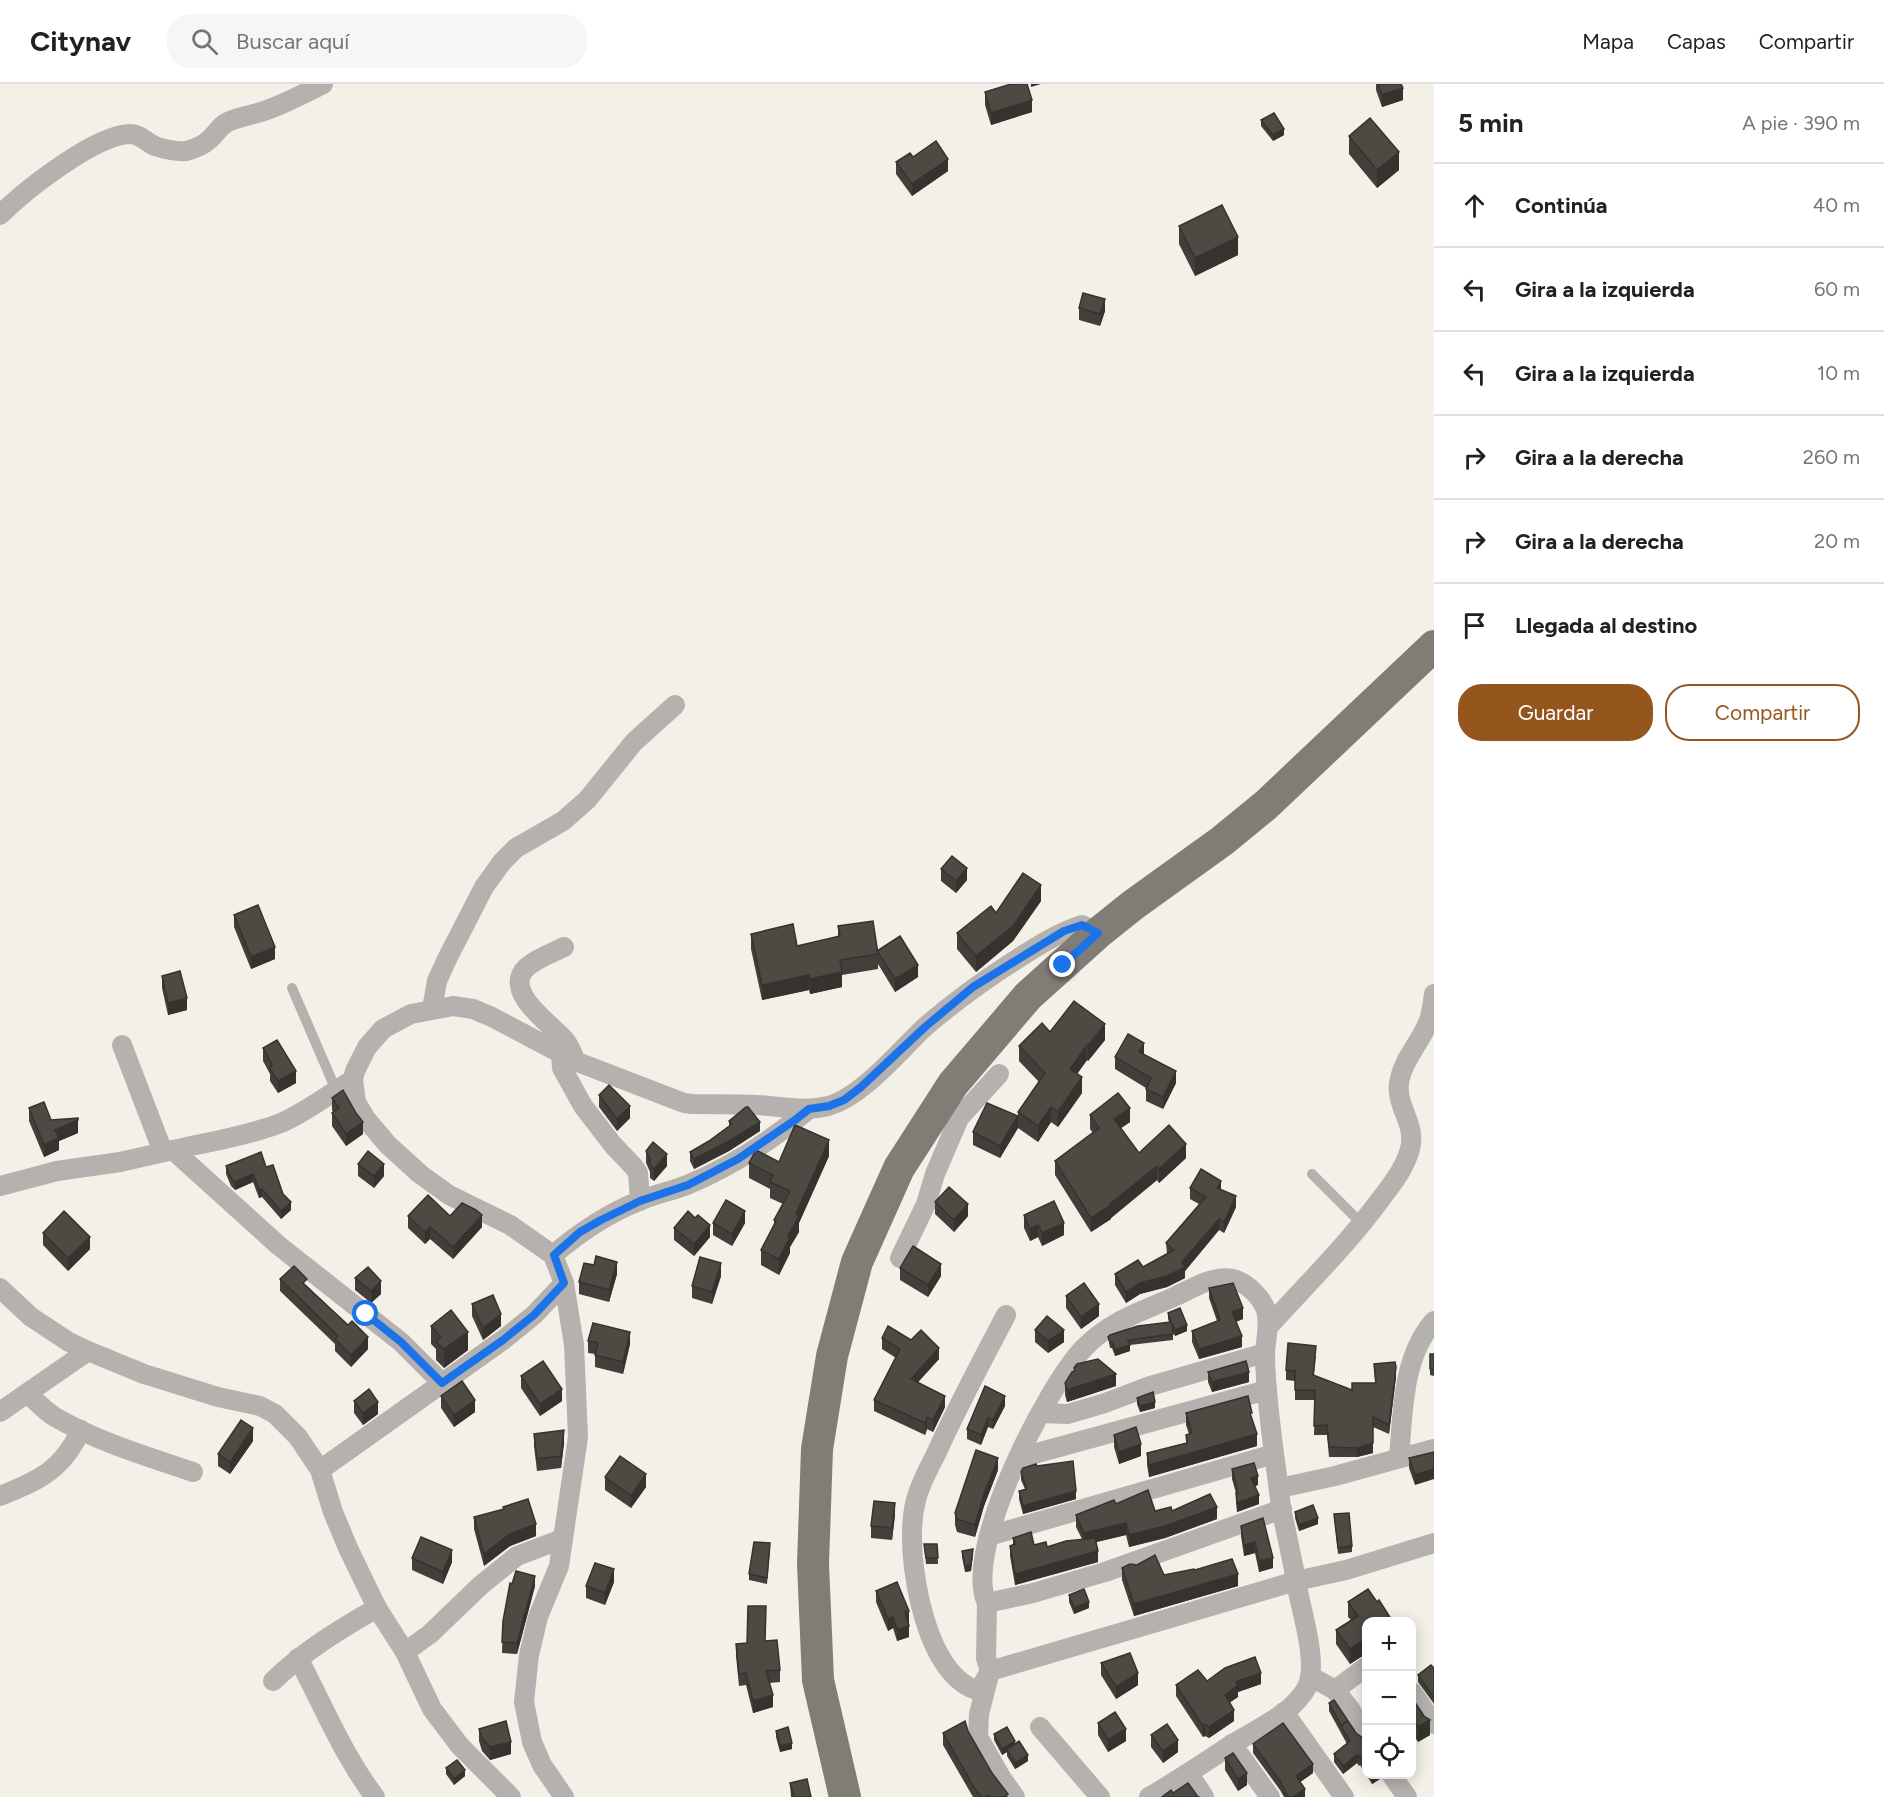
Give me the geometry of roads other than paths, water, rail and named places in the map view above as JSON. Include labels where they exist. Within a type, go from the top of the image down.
[{"type":"main road","points":[[845,1797],[818,1680],[813,1564],[817,1449],[832,1356],[857,1262],[900,1168],[950,1111],[952,1084],[1028,996],[1132,905],[1222,841],[1266,805],[1434,646]]},
{"type":"street","points":[[0,215],[16,199],[63,164],[96,145],[119,136],[132,134],[154,145],[183,152],[209,141],[223,125],[235,119],[285,104],[323,84]]},
{"type":"street","points":[[432,1009],[437,981],[447,959],[484,887],[502,861],[516,848],[563,821],[588,800],[634,742],[675,705]]},
{"type":"street","points":[[0,1186],[57,1171],[120,1162],[280,1123],[299,1114],[345,1085],[355,1071],[366,1047],[383,1029],[411,1014],[453,1006],[472,1009],[492,1017],[568,1057],[663,1096],[692,1104],[754,1104],[809,1109],[829,1106],[844,1100],[861,1087],[925,1027],[973,987],[1064,931],[1082,925],[1098,933]]},
{"type":"street","points":[[564,947],[526,968],[519,980],[521,993],[572,1051],[562,1068],[583,1106],[638,1173],[640,1201]]},
{"type":"street","points":[[1268,1327],[1362,1224],[1394,1182],[1410,1148],[1412,1137],[1409,1123],[1399,1100],[1399,1083],[1411,1051],[1426,1028],[1431,1015],[1434,994]]},
{"type":"street","points":[[122,1045],[168,1151],[278,1245],[401,1342],[442,1383]]},
{"type":"street","points":[[900,1258],[926,1204],[950,1111],[999,1074]]},
{"type":"street","points":[[345,1085],[366,1119],[388,1145],[420,1174],[450,1195],[510,1225],[554,1255],[564,1283],[574,1346],[578,1437],[559,1566],[538,1617],[529,1655],[524,1702],[532,1742],[542,1765],[564,1797]]},
{"type":"street","points":[[554,1255],[580,1232],[640,1201],[688,1185],[738,1159],[809,1109]]},
{"type":"street","points":[[1015,1797],[978,1737],[979,1714],[990,1671],[986,1649],[987,1603],[983,1595],[982,1576],[988,1536],[1008,1482],[1041,1413],[1064,1373],[1084,1348],[1104,1331],[1135,1313],[1203,1284],[1227,1278],[1250,1287],[1259,1297],[1266,1311],[1267,1390],[1274,1454],[1282,1509],[1308,1638],[1310,1676],[1302,1695],[1284,1712],[1189,1774],[1149,1797]]},
{"type":"street","points":[[320,1470],[503,1340],[534,1315],[564,1283]]},
{"type":"street","points":[[4,1300],[69,1342],[88,1351],[144,1374],[218,1397],[260,1406],[275,1414],[298,1437],[320,1470],[333,1512],[348,1548],[377,1608],[405,1652],[432,1709],[460,1746],[511,1797]]},
{"type":"street","points":[[1006,1315],[946,1430],[916,1498],[912,1517],[912,1546],[924,1620],[936,1650],[947,1668],[970,1688],[979,1691],[990,1671],[1296,1581],[1347,1570],[1434,1543]]},
{"type":"street","points":[[1398,1458],[1408,1374],[1426,1330],[1434,1321]]},
{"type":"street","points":[[0,1412],[88,1351]]},
{"type":"street","points":[[1041,1413],[1068,1414],[1150,1386],[1265,1353]]},
{"type":"street","points":[[1019,1458],[1267,1390]]},
{"type":"street","points":[[27,1393],[54,1416],[81,1430],[116,1446],[193,1472]]},
{"type":"street","points":[[0,1496],[25,1486],[51,1471],[67,1456],[81,1430]]},
{"type":"street","points":[[1280,1488],[1335,1476],[1434,1449]]},
{"type":"street","points":[[988,1536],[1274,1454]]},
{"type":"street","points":[[987,1603],[1033,1593],[1105,1572],[1282,1509]]},
{"type":"street","points":[[405,1652],[430,1634],[481,1585],[517,1556],[562,1539]]},
{"type":"street","points":[[273,1681],[298,1658],[344,1626],[377,1608]]},
{"type":"street","points":[[298,1658],[345,1752],[375,1797]]},
{"type":"street","points":[[1335,1690],[1362,1670]]},
{"type":"street","points":[[1310,1676],[1335,1690],[1362,1728]]},
{"type":"street","points":[[1416,1698],[1434,1724]]},
{"type":"street","points":[[1284,1712],[1344,1797]]},
{"type":"street","points":[[1040,1727],[1100,1797]]},
{"type":"street","points":[[1232,1744],[1270,1797]]},
{"type":"street","points":[[1189,1774],[1204,1797]]},
{"type":"street","points":[[1395,1779],[1407,1797]]},
{"type":"lane","points":[[292,988],[345,1085]]},
{"type":"lane","points":[[1312,1174],[1362,1224]]}]
